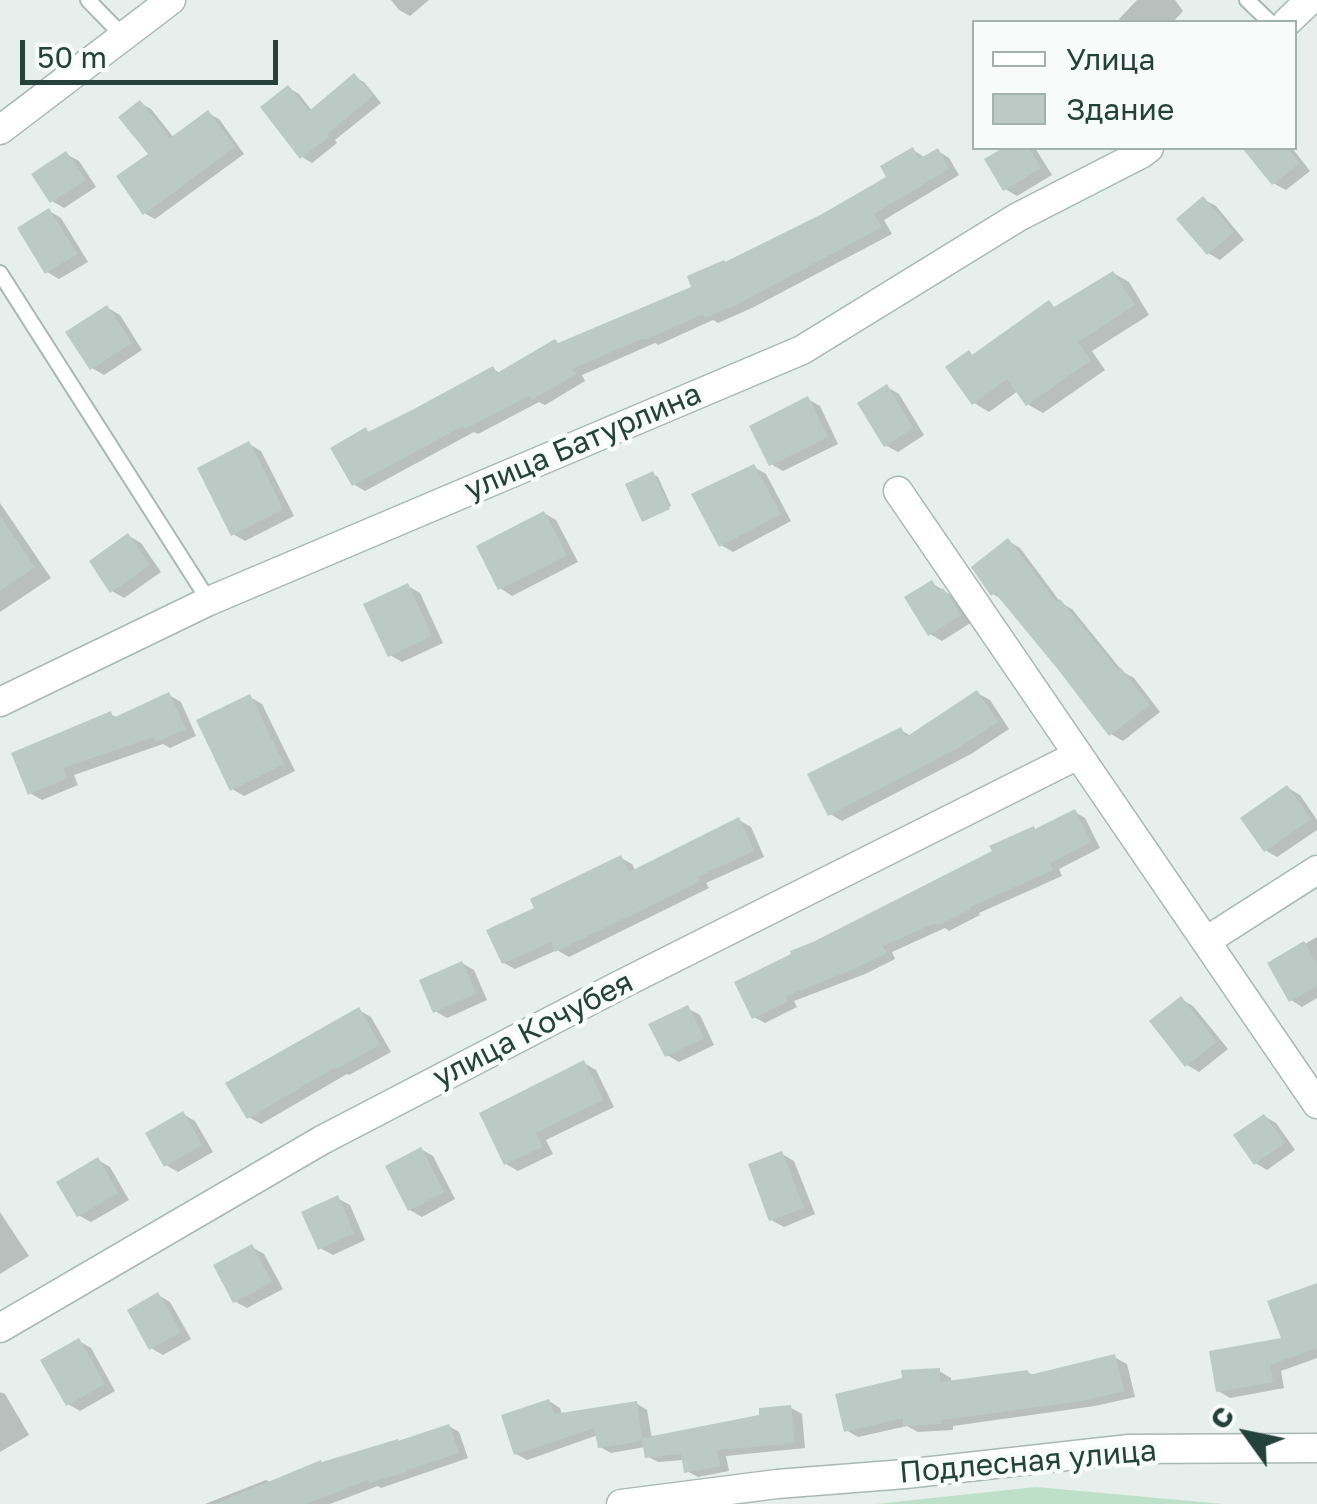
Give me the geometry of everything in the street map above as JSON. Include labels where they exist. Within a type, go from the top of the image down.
[{"type":"street","points":[[0,130],[171,0]]},
{"type":"street","points":[[1289,20],[1310,0]]},
{"type":"street","name":"улица Батурлина","points":[[0,702],[210,601],[802,350],[1018,217],[1146,150]]},
{"type":"street","points":[[898,491],[1317,1104]]},
{"type":"street","name":"улица Кочубея","points":[[0,1328],[322,1140],[1078,755]]},
{"type":"street","points":[[1206,941],[1317,870]]},
{"type":"street","name":"Подлесная улица","points":[[621,1504],[776,1484],[1130,1449],[1317,1448]]},
{"type":"lane","points":[[88,0],[125,38]]},
{"type":"lane","points":[[1247,0],[1268,20]]},
{"type":"lane","points":[[0,273],[210,601]]},
{"type":"green space","points":[[1036,1487],[1224,1504],[876,1504]]},
{"type":"building","points":[[354,73],[373,96],[300,159],[260,107],[288,85],[309,111]]},
{"type":"building","points":[[140,100],[170,138],[208,110],[235,147],[143,215],[116,176],[148,154],[118,117]]},
{"type":"building","points":[[913,147],[919,159],[938,148],[949,169],[874,214],[882,227],[740,303],[705,318],[703,314],[572,369],[576,374],[532,400],[529,396],[465,429],[463,426],[352,486],[330,448],[493,366],[497,373],[555,339],[558,343],[691,287],[687,276],[725,262],[822,214],[886,177],[880,166]]},
{"type":"building","points":[[1000,150],[1030,150],[1041,168],[1003,191],[984,159]]},
{"type":"building","points":[[1244,150],[1289,150],[1300,163],[1272,185]]},
{"type":"building","points":[[66,151],[86,180],[50,203],[31,174]]},
{"type":"building","points":[[1203,196],[1234,232],[1207,255],[1176,219]]},
{"type":"building","points":[[49,208],[77,254],[45,274],[17,228]]},
{"type":"building","points":[[1113,271],[1135,305],[1078,342],[1091,360],[1026,406],[1007,379],[972,405],[945,367],[969,350],[972,355],[1049,300],[1054,307]]},
{"type":"building","points":[[107,305],[132,343],[90,370],[65,332]]},
{"type":"building","points":[[887,384],[913,428],[884,447],[857,403]]},
{"type":"building","points":[[808,396],[828,437],[769,466],[749,426]]},
{"type":"building","points":[[249,441],[283,509],[231,536],[197,468]]},
{"type":"building","points":[[754,464],[781,514],[719,547],[691,494]]},
{"type":"building","points":[[653,471],[670,509],[642,522],[625,484]]},
{"type":"building","points":[[544,511],[567,555],[498,590],[476,546]]},
{"type":"building","points":[[0,516],[35,567],[0,591]]},
{"type":"building","points":[[128,533],[150,565],[110,593],[89,561]]},
{"type":"building","points":[[1008,538],[1056,602],[1060,599],[1150,705],[1109,736],[971,567]]},
{"type":"building","points":[[932,580],[939,591],[943,588],[961,615],[928,636],[904,597]]},
{"type":"building","points":[[408,583],[432,636],[388,657],[363,604]]},
{"type":"building","points":[[977,690],[998,722],[958,748],[828,816],[807,774],[901,727],[906,737]]},
{"type":"building","points":[[169,692],[186,729],[156,742],[153,737],[63,768],[67,778],[28,795],[11,753],[111,711],[113,718]]},
{"type":"building","points":[[250,694],[284,764],[230,791],[196,720]]},
{"type":"building","points":[[1287,785],[1311,819],[1264,852],[1240,818]]},
{"type":"building","points":[[1075,809],[1091,842],[1050,863],[1053,870],[937,926],[935,923],[883,946],[887,953],[786,996],[788,1001],[752,1019],[734,982],[992,851],[989,846]]},
{"type":"building","points":[[739,817],[754,851],[555,952],[551,942],[502,964],[486,930],[534,908],[530,899],[621,855],[629,872]]},
{"type":"building","points":[[1304,941],[1317,964],[1317,986],[1289,1002],[1267,963]]},
{"type":"building","points":[[462,961],[476,993],[433,1013],[419,980]]},
{"type":"building","points":[[1181,996],[1217,1042],[1185,1067],[1149,1021]]},
{"type":"building","points":[[688,1005],[704,1038],[665,1057],[648,1024]]},
{"type":"building","points":[[359,1007],[380,1045],[247,1119],[225,1083]]},
{"type":"building","points":[[584,1060],[603,1100],[536,1133],[542,1147],[504,1165],[479,1113]]},
{"type":"building","points":[[183,1111],[202,1145],[164,1167],[145,1133]]},
{"type":"building","points":[[1264,1114],[1285,1143],[1254,1165],[1233,1135]]},
{"type":"building","points":[[421,1147],[444,1192],[408,1211],[385,1166]]},
{"type":"building","points":[[782,1151],[804,1208],[769,1221],[748,1164]]},
{"type":"building","points":[[98,1157],[118,1193],[77,1217],[56,1182]]},
{"type":"building","points":[[338,1195],[354,1233],[318,1250],[301,1212]]},
{"type":"building","points":[[252,1244],[272,1282],[233,1303],[213,1265]]},
{"type":"building","points":[[1317,1283],[1317,1348],[1270,1365],[1273,1382],[1216,1392],[1209,1351],[1281,1338],[1267,1301]]},
{"type":"building","points":[[158,1292],[181,1332],[149,1350],[127,1310]]},
{"type":"building","points":[[79,1338],[105,1384],[66,1406],[40,1360]]},
{"type":"building","points":[[1115,1354],[1124,1391],[1082,1401],[941,1420],[941,1424],[903,1426],[903,1418],[844,1432],[835,1394],[902,1378],[901,1370],[940,1368],[940,1382],[1028,1370],[1029,1375]]},
{"type":"building","points":[[549,1399],[554,1414],[637,1401],[642,1438],[759,1415],[759,1408],[791,1405],[795,1443],[717,1450],[720,1466],[684,1473],[681,1454],[645,1458],[642,1441],[598,1448],[594,1428],[514,1455],[501,1415]]},
{"type":"building","points":[[449,1424],[459,1453],[407,1472],[369,1483],[368,1480],[306,1504],[215,1504],[321,1460]]}]
